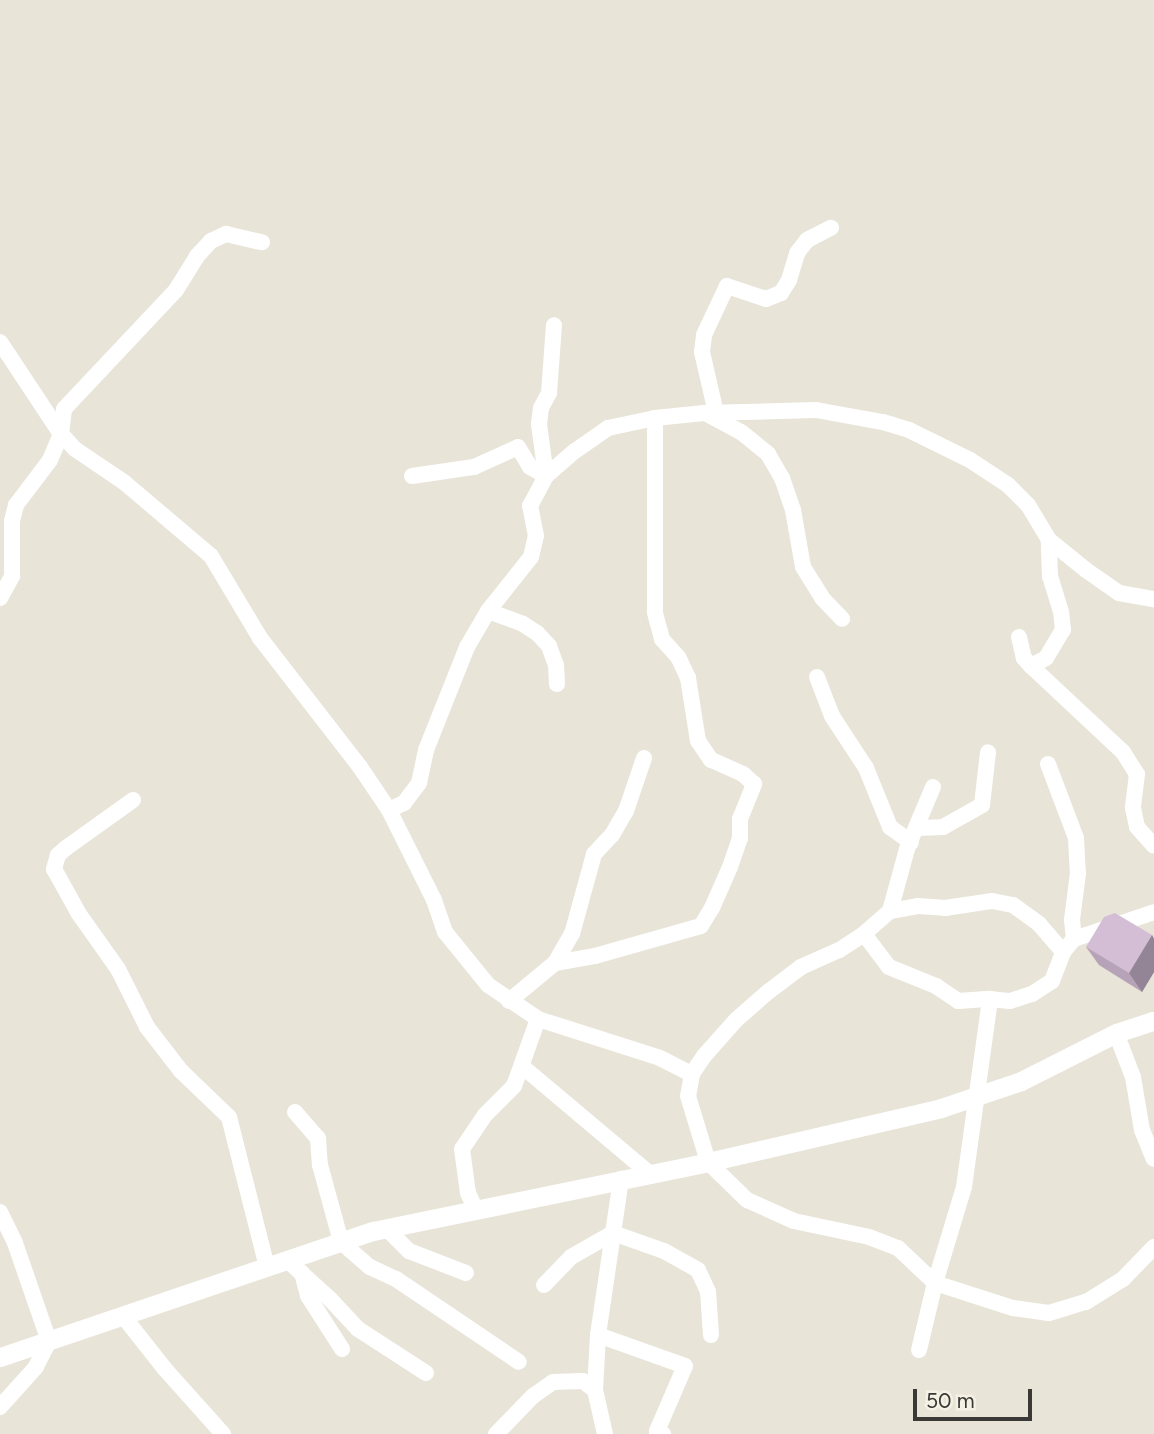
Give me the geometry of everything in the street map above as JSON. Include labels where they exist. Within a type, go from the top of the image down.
[{"type":"street","points":[[710,413],[702,352],[708,326],[727,286],[766,299],[781,293],[802,246],[807,240],[831,228]]},
{"type":"street","points":[[0,598],[12,576],[12,521],[16,506],[50,460],[61,434],[64,409],[176,290],[197,256],[211,241],[226,234],[262,242]]},
{"type":"street","points":[[547,476],[539,424],[541,408],[549,393],[554,325]]},
{"type":"street","points":[[0,342],[61,434],[75,449],[125,482],[211,556],[260,638],[360,767],[389,810],[434,900],[445,932],[488,985],[538,1018],[660,1058],[692,1074]]},
{"type":"street","points":[[389,810],[404,803],[419,783],[426,750],[467,647],[488,611],[531,557],[536,536],[530,506],[547,476],[575,451],[608,428],[655,418],[710,413],[816,410],[883,422],[909,430],[970,460],[1008,485],[1028,505],[1049,540],[1119,593],[1154,599]]},
{"type":"street","points":[[710,413],[741,432],[768,454],[782,478],[793,510],[803,567],[822,598],[842,619]]},
{"type":"street","points":[[555,963],[595,956],[701,926],[730,867],[740,838],[740,819],[754,784],[743,774],[711,760],[698,741],[688,678],[678,657],[662,639],[655,612],[655,418]]},
{"type":"street","points":[[412,477],[474,467],[518,447],[530,467],[547,476]]},
{"type":"street","points":[[1031,666],[1046,658],[1063,631],[1061,611],[1050,577],[1049,540]]},
{"type":"street","points":[[488,611],[523,624],[537,633],[549,646],[557,684]]},
{"type":"street","points":[[1019,637],[1024,658],[1031,666],[1123,752],[1137,774],[1133,808],[1137,827],[1154,846]]},
{"type":"street","points":[[817,677],[832,716],[866,768],[890,827],[914,835],[943,827],[982,805],[988,752]]},
{"type":"street","points":[[509,1001],[555,963],[572,934],[594,854],[612,835],[626,811],[644,758]]},
{"type":"street","points":[[1048,764],[1076,838],[1078,873],[1072,920],[1074,939]]},
{"type":"street","points":[[933,787],[914,835],[890,911],[864,934],[839,950],[801,967],[769,991],[736,1020],[692,1074],[688,1096],[708,1162],[747,1200],[794,1222],[869,1237],[898,1248],[935,1283],[1013,1308],[1049,1313],[1086,1302],[1123,1279],[1154,1247]]},
{"type":"street","points":[[133,800],[66,848],[58,855],[54,869],[79,914],[118,968],[147,1027],[181,1071],[229,1117],[267,1267]]},
{"type":"street","points":[[890,911],[992,901],[1013,905],[1039,924],[1063,952]]},
{"type":"street","points":[[864,934],[889,967],[936,986],[958,1001],[1010,1001],[1032,994],[1052,981],[1063,952],[1074,939],[1154,912]]},
{"type":"street","points":[[919,1350],[935,1283],[964,1186],[990,999]]},
{"type":"street","points":[[475,1208],[468,1193],[461,1149],[485,1115],[514,1086],[523,1067],[538,1018]]},
{"type":"street","points":[[0,1357],[267,1267],[294,1267],[341,1242],[386,1228],[708,1162],[941,1108],[1021,1081],[1116,1033],[1154,1021]]},
{"type":"street","points":[[1116,1033],[1133,1077],[1142,1130],[1154,1158]]},
{"type":"street","points":[[523,1067],[650,1174]]},
{"type":"street","points":[[295,1112],[318,1138],[320,1165],[341,1242],[370,1267],[396,1279],[519,1362]]},
{"type":"street","points":[[605,1434],[594,1390],[598,1335],[621,1179]]},
{"type":"street","points":[[0,1212],[15,1243],[49,1341],[36,1367],[0,1407]]},
{"type":"street","points":[[386,1228],[409,1251],[466,1273]]},
{"type":"street","points":[[544,1284],[571,1257],[613,1233],[664,1251],[698,1270],[708,1291],[710,1335]]},
{"type":"street","points":[[294,1267],[308,1296],[342,1349]]},
{"type":"street","points":[[294,1267],[358,1329],[426,1373]]},
{"type":"street","points":[[123,1316],[164,1368],[223,1434]]},
{"type":"street","points":[[598,1335],[685,1366],[657,1431],[663,1434]]},
{"type":"street","points":[[496,1434],[533,1395],[553,1382],[583,1381],[594,1390]]},
{"type":"building","points":[[1115,913],[1152,935],[1129,973],[1086,947],[1104,917]]}]
